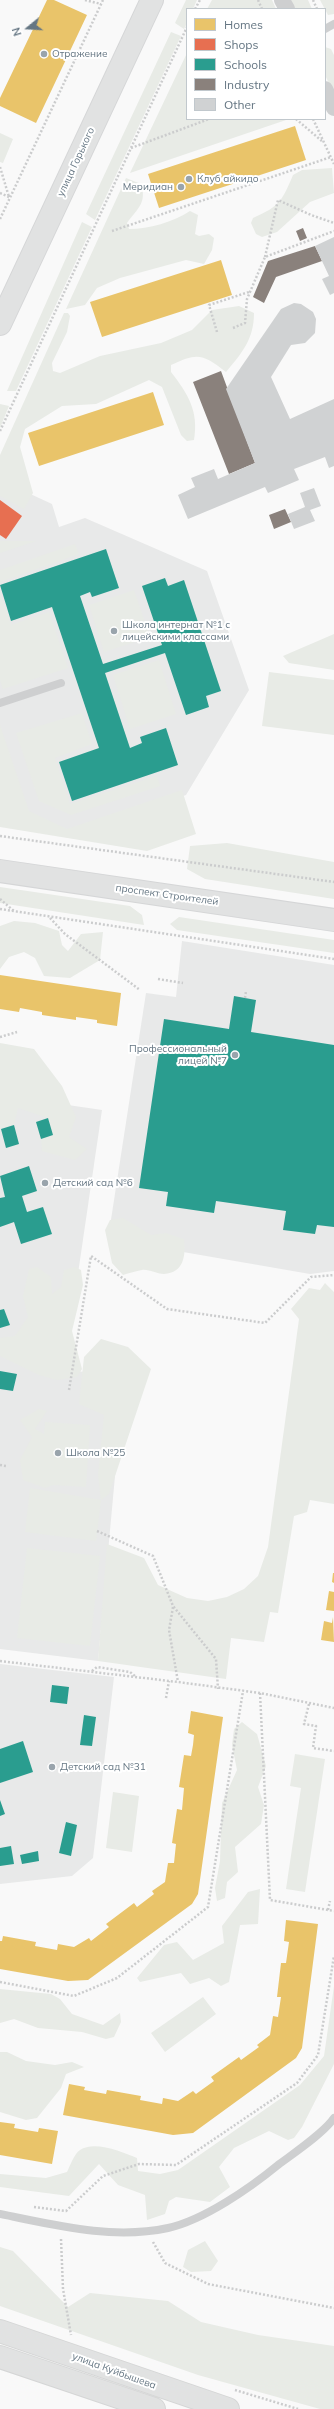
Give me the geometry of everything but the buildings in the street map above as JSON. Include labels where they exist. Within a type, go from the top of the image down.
[{"type":"main road","name":"улица Горького","points":[[0,324],[146,2]]},
{"type":"main road","name":"проспект Строителей","points":[[0,871],[334,920]]},
{"type":"main road","name":"улица Куйбышева","points":[[0,2331],[228,2409]]},
{"type":"main road","points":[[0,2357],[154,2409]]},
{"type":"street","points":[[326,91],[334,108]]},
{"type":"lane","points":[[0,703],[62,683]]},
{"type":"lane","points":[[0,2214],[60,2226],[110,2232],[147,2231],[170,2227],[210,2211],[257,2182],[334,2118]]},
{"type":"path","points":[[85,0],[101,4]]},
{"type":"path","points":[[0,218],[103,0]]},
{"type":"path","points":[[0,431],[186,29]]},
{"type":"path","points":[[131,148],[206,120]]},
{"type":"path","points":[[297,120],[325,143]]},
{"type":"path","points":[[314,120],[334,164]]},
{"type":"path","points":[[112,231],[331,157]]},
{"type":"path","points":[[0,167],[9,197]]},
{"type":"path","points":[[0,193],[9,197]]},
{"type":"path","points":[[233,328],[245,323],[249,292],[265,257],[278,200],[311,215],[334,223]]},
{"type":"path","points":[[265,257],[334,231]]},
{"type":"path","points":[[217,332],[209,305],[249,292]]},
{"type":"path","points":[[0,836],[334,882]]},
{"type":"path","points":[[0,899],[16,912]]},
{"type":"path","points":[[0,909],[334,959]]},
{"type":"path","points":[[50,917],[65,934],[140,990]]},
{"type":"path","points":[[158,979],[183,983]]},
{"type":"path","points":[[245,998],[246,991]]},
{"type":"path","points":[[0,1037],[17,1032]]},
{"type":"path","points":[[69,1390],[91,1256],[167,1309],[265,1323],[311,1277],[334,1275]]},
{"type":"path","points":[[0,1465],[6,1466]]},
{"type":"path","points":[[97,1531],[153,1556],[173,1606],[216,1659],[218,1688]]},
{"type":"path","points":[[173,1606],[169,1630],[178,1682]]},
{"type":"path","points":[[0,1661],[260,1693],[334,1708]]},
{"type":"path","points":[[92,1672],[97,1667],[130,1672],[136,1677]]},
{"type":"path","points":[[166,1698],[169,1681]]},
{"type":"path","points":[[0,1982],[74,1996],[118,1978],[208,1907],[243,1691]]},
{"type":"path","points":[[260,1693],[270,1900],[334,1911]]},
{"type":"path","points":[[309,1704],[304,1724],[316,1726],[313,1748],[334,1751]]},
{"type":"path","points":[[328,1910],[330,1901]]},
{"type":"path","points":[[29,2206],[66,2211],[103,2176],[139,2164],[176,2165],[297,2083],[318,2055],[334,1956]]},
{"type":"path","points":[[60,2226],[63,2289],[71,2338]]},
{"type":"path","points":[[147,2231],[165,2263],[208,2284],[334,2308]]},
{"type":"shaded area","points":[[186,0],[197,0],[193,8],[186,8],[186,25],[184,29],[175,23]]},
{"type":"shaded area","points":[[212,0],[272,0],[276,8],[208,8]]},
{"type":"shaded area","points":[[287,0],[308,0],[312,8],[291,8]]},
{"type":"shaded area","points":[[320,0],[334,0],[334,14],[328,15],[326,8],[324,8]]},
{"type":"shaded area","points":[[171,32],[181,36],[95,220],[86,214]]},
{"type":"shaded area","points":[[326,47],[331,49],[334,55],[334,94],[326,77]]},
{"type":"shaded area","points":[[186,55],[186,120],[286,120],[130,173]]},
{"type":"shaded area","points":[[0,133],[13,139],[3,163],[0,162]]},
{"type":"shaded area","points":[[332,168],[334,193],[310,202],[277,232],[262,237],[256,234],[251,223],[253,218],[269,210],[279,202],[283,197],[293,175],[302,170]]},
{"type":"shaded area","points":[[126,178],[141,184],[143,191],[142,201],[138,209],[127,223],[129,229],[145,228],[161,224],[190,211],[198,215],[195,234],[199,236],[209,234],[214,238],[212,250],[204,264],[186,260],[120,278],[97,288],[85,305],[66,309]]},
{"type":"shaded area","points":[[82,222],[92,227],[16,391],[7,391]]},
{"type":"shaded area","points":[[239,306],[254,313],[252,331],[242,352],[226,372],[212,361],[200,357],[188,358],[171,365],[171,372],[191,403],[195,420],[194,440],[187,441],[181,435],[162,387],[149,380],[96,404],[62,406],[25,429],[20,447],[33,493],[24,509],[0,496],[0,455],[64,313],[68,313],[70,316],[67,332],[52,363],[53,371],[60,373],[100,356],[161,343],[192,330],[212,310]]},
{"type":"shaded area","points":[[0,404],[9,406],[0,428]]},
{"type":"shaded area","name":"Школа интернат №1 с лицейскими классами","points":[[0,480],[52,504],[59,527],[85,518],[207,571],[249,690],[186,795],[68,836],[24,816],[0,746]]},
{"type":"shaded area","points":[[0,541],[36,541],[0,553]]},
{"type":"shaded area","points":[[75,544],[79,554],[0,582],[0,570]]},
{"type":"shaded area","points":[[134,590],[150,637],[104,652],[89,605]]},
{"type":"shaded area","points":[[0,592],[11,625],[49,612],[68,668],[3,689],[0,680]]},
{"type":"shaded area","points":[[334,634],[334,670],[289,663],[283,656]]},
{"type":"shaded area","points":[[159,660],[176,714],[130,729],[113,675]]},
{"type":"shaded area","points":[[269,672],[334,680],[334,735],[262,726]]},
{"type":"shaded area","points":[[82,713],[92,744],[55,758],[70,804],[157,776],[160,786],[71,815],[39,801],[16,733]]},
{"type":"shaded area","points":[[0,725],[29,811],[67,829],[182,790],[196,834],[147,851],[0,827]]},
{"type":"shaded area","points":[[227,843],[334,862],[334,899],[205,879],[187,869],[190,846]]},
{"type":"shaded area","points":[[0,887],[130,906],[142,915],[144,925],[0,903]]},
{"type":"shaded area","points":[[179,917],[334,940],[334,953],[177,930],[170,924]]},
{"type":"shaded area","points":[[14,921],[35,923],[59,931],[62,945],[68,951],[81,934],[103,932],[100,960],[70,978],[44,976],[35,958],[24,952],[9,957],[0,969],[0,926]]},
{"type":"shaded area","name":"Профессиональный лицей №7","points":[[182,941],[334,965],[334,1271],[310,1274],[108,1239],[146,993],[176,997]]},
{"type":"shaded area","points":[[0,1043],[34,1049],[62,1086],[76,1117],[69,1137],[87,1149],[75,1160],[42,1151],[41,1139],[53,1135],[48,1118],[18,1108],[14,1125],[0,1129]]},
{"type":"shaded area","points":[[0,1095],[102,1110],[64,1369],[124,1378],[98,1661],[0,1649]]},
{"type":"shaded area","points":[[123,1218],[151,1235],[166,1233],[184,1239],[185,1251],[180,1267],[171,1273],[164,1274],[145,1270],[123,1275],[112,1263],[105,1230],[110,1220]]},
{"type":"shaded area","points":[[37,1267],[51,1277],[52,1294],[61,1287],[64,1270],[75,1267],[81,1270],[83,1285],[72,1331],[82,1369],[77,1377],[57,1380],[39,1375],[0,1356],[0,1338],[15,1336],[28,1317],[23,1296],[29,1269]]},
{"type":"shaded area","points":[[325,1283],[334,1292],[334,1504],[310,1500],[307,1512],[294,1516],[278,1613],[270,1612],[264,1642],[231,1638],[226,1679],[98,1661],[107,1544],[144,1558],[158,1585],[187,1598],[208,1601],[227,1597],[244,1589],[258,1576],[268,1547],[299,1319],[291,1309],[309,1288],[320,1290]]},
{"type":"shaded area","points":[[101,1339],[128,1347],[151,1369],[109,1494],[101,1500],[98,1475],[104,1415],[79,1404],[84,1357]]},
{"type":"shaded area","points":[[39,1409],[47,1411],[35,1429],[44,1434],[45,1422],[90,1425],[86,1487],[53,1485],[45,1488],[23,1480],[20,1460],[32,1437],[20,1420]]},
{"type":"shaded area","points":[[30,1488],[101,1500],[96,1541],[25,1532]]},
{"type":"shaded area","points":[[27,1548],[100,1556],[90,1646],[17,1638]]},
{"type":"shaded area","name":"Детский сад №31","points":[[0,1664],[114,1677],[93,1858],[72,1876],[0,1884]]},
{"type":"shaded area","points":[[242,1722],[257,1734],[266,1766],[258,1787],[264,1805],[261,1824],[235,1847],[238,1872],[227,1882],[225,1898],[217,1901],[215,1888],[220,1861],[222,1803],[237,1770],[232,1745],[234,1729]]},
{"type":"shaded area","points":[[295,1754],[325,1759],[305,1892],[286,1889],[301,1788],[290,1786]]},
{"type":"shaded area","points":[[113,1792],[139,1796],[132,1852],[106,1848]]},
{"type":"shaded area","points":[[260,1889],[258,1924],[240,1925],[229,1982],[221,1986],[209,1978],[190,1984],[181,1973],[140,1982],[137,1978],[164,1945],[177,1942],[193,1960],[224,1943],[222,1926],[248,1892]]},
{"type":"shaded area","points":[[334,1986],[334,2064],[302,2127],[294,2138],[288,2140],[269,2131],[234,2148],[219,2167],[230,2187],[210,2202],[176,2197],[169,2201],[165,2214],[147,2220],[145,2195],[118,2185],[99,2164],[69,2196],[0,2187],[0,2174],[46,2178],[67,2172],[74,2157],[80,2150],[93,2146],[108,2148],[137,2158],[138,2171],[160,2174],[178,2170],[300,2085],[324,2056]]},
{"type":"shaded area","points":[[0,1989],[51,1994],[60,1999],[72,2014],[103,2025],[120,2013],[121,2022],[114,2037],[106,2039],[82,2032],[38,2028],[14,2019],[0,2023]]},
{"type":"shaded area","points":[[203,1997],[216,2014],[165,2052],[151,2033]]},
{"type":"shaded area","points":[[0,2052],[7,2052],[26,2061],[55,2065],[72,2062],[84,2067],[66,2074],[61,2088],[37,2118],[26,2120],[0,2112]]},
{"type":"shaded area","points":[[205,2241],[218,2261],[211,2271],[191,2272],[183,2267],[188,2250]]},
{"type":"shaded area","points":[[0,2247],[13,2251],[68,2307],[90,2293],[168,2301],[201,2322],[258,2335],[334,2346],[334,2409],[320,2409],[198,2375],[0,2306]]},
{"type":"place","name":"Отражение","points":[[44,54]]},
{"type":"place","name":"Клуб айкидо","points":[[189,179]]},
{"type":"place","name":"Меридиан","points":[[181,187]]},
{"type":"place","name":"Школа интернат №1 с лицейскими классами","points":[[114,631]]},
{"type":"place","name":"Профессиональный лицей №7","points":[[235,1055]]},
{"type":"place","name":"Детский сад №6","points":[[45,1183]]},
{"type":"place","name":"Школа №25","points":[[58,1453]]},
{"type":"place","name":"Детский сад №31","points":[[52,1767]]}]
